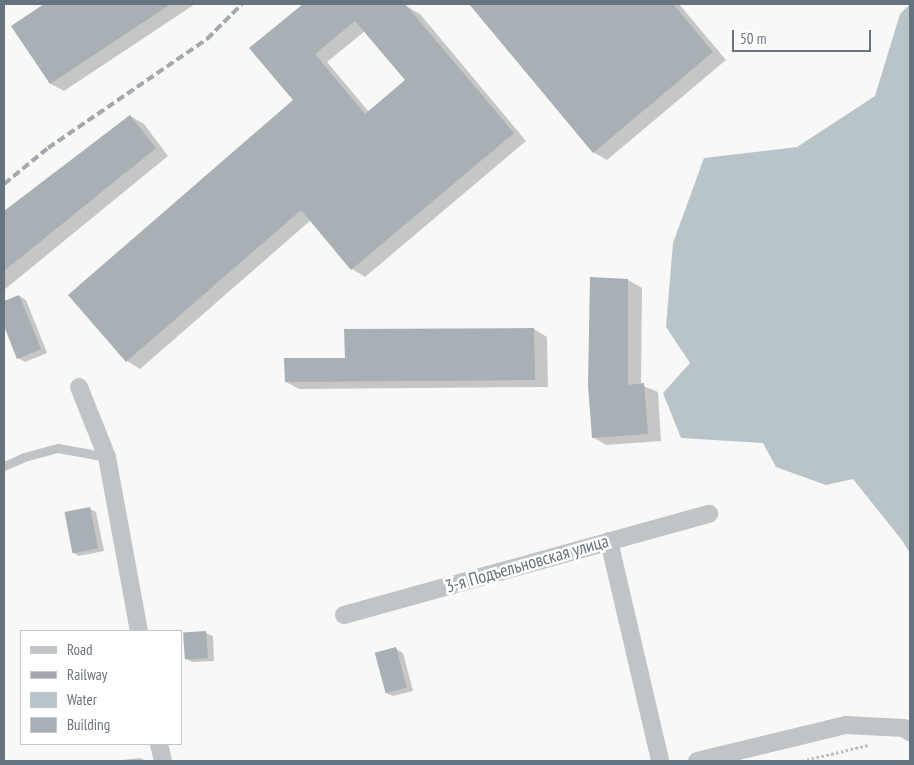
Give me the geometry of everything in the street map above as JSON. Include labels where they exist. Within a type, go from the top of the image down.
[{"type":"street","points":[[79,387],[107,457],[139,630]]},
{"type":"street","name":"3-я Подъельновская улица","points":[[344,615],[709,514]]},
{"type":"street","points":[[609,541],[660,761]]},
{"type":"street","points":[[697,761],[846,725],[907,730]]},
{"type":"street","points":[[159,745],[163,761]]},
{"type":"lane","points":[[4,466],[24,457],[58,448],[107,457]]},
{"type":"path","points":[[802,761],[869,745]]},
{"type":"water","points":[[910,4],[910,553],[853,479],[826,485],[776,467],[763,443],[681,438],[663,393],[690,363],[666,327],[673,243],[704,158],[797,147],[875,96],[900,14]]},
{"type":"building","points":[[44,4],[171,4],[50,84],[11,26]]},
{"type":"building","points":[[303,4],[405,4],[514,133],[351,270],[301,210],[126,362],[68,295],[293,100],[249,48]],"holes":[[[355,21],[405,80],[365,114],[315,54]]]},
{"type":"building","points":[[469,4],[673,4],[713,52],[593,153]]},
{"type":"building","points":[[130,115],[156,148],[4,271],[4,211]]},
{"type":"building","points":[[590,277],[628,279],[628,385],[644,383],[648,434],[592,438],[588,385]]},
{"type":"building","points":[[19,295],[41,349],[17,359],[4,326],[4,301]]},
{"type":"building","points":[[534,328],[535,380],[285,382],[284,358],[345,358],[344,329]]},
{"type":"building","points":[[90,507],[98,548],[72,553],[64,512]]},
{"type":"building","points":[[206,631],[208,658],[185,660],[183,633]]},
{"type":"building","points":[[396,647],[407,688],[386,693],[375,653]]},
{"type":"railway","points":[[4,184],[48,148],[207,39],[242,4]]}]
